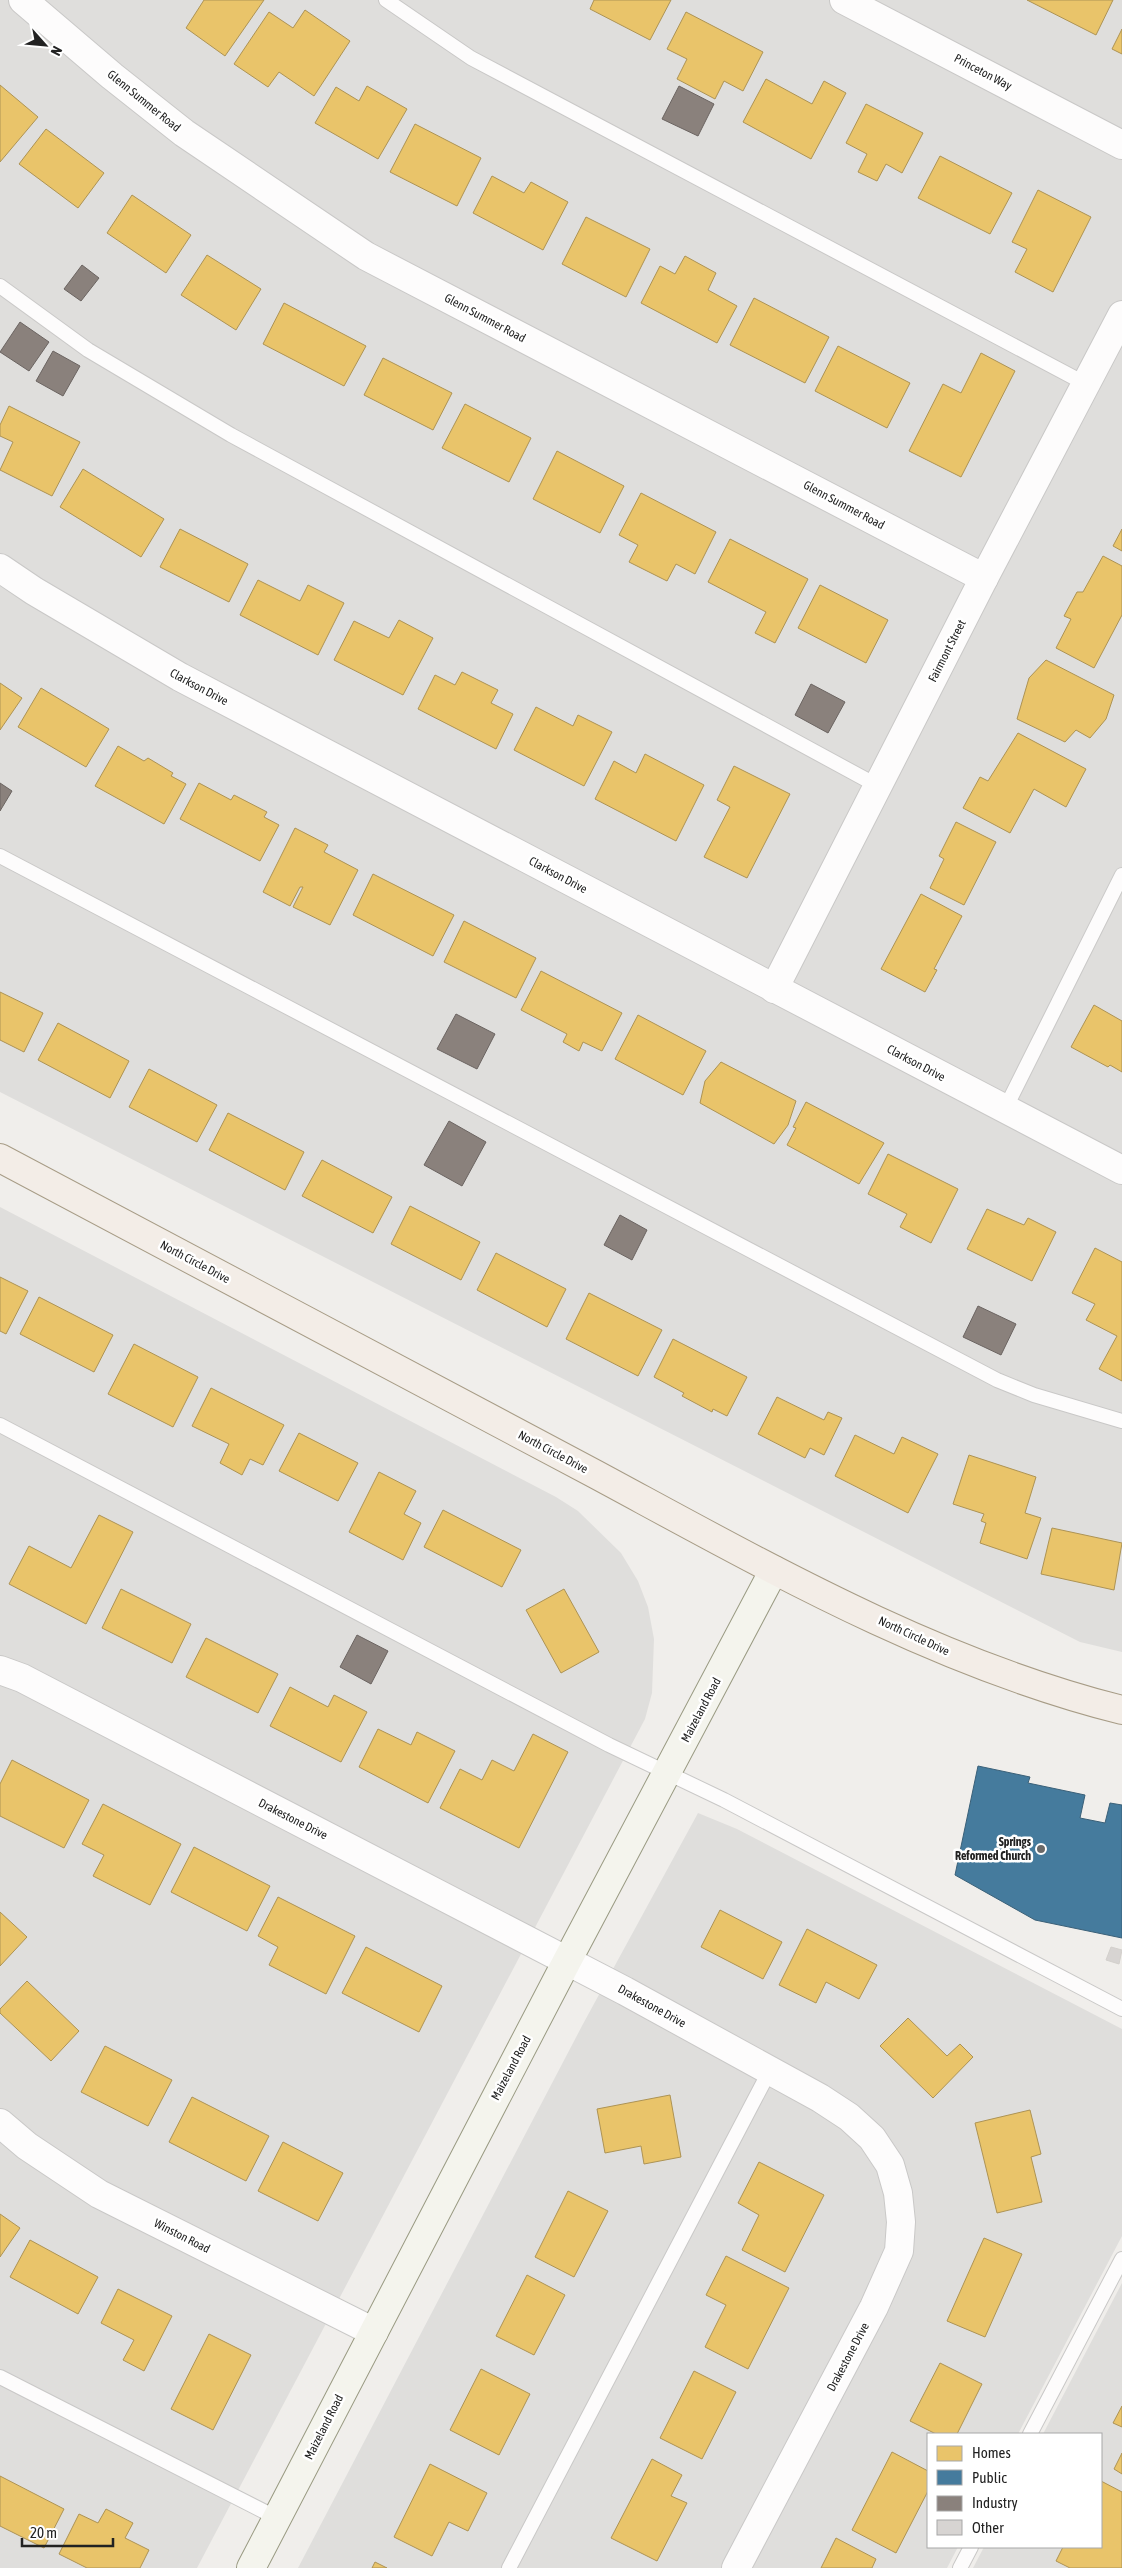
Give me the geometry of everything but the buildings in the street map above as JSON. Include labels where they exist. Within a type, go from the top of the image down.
[{"type":"main road","name":"North Circle Drive","points":[[0,1158],[774,1570],[922,1641],[993,1670],[1049,1690],[1122,1710]]},
{"type":"main road","name":"Maizeland Road","points":[[251,2568],[567,1961],[774,1570]]},
{"type":"street","name":"Glenn Summer Road","points":[[23,0],[112,76],[184,133],[366,256],[984,578]]},
{"type":"street","name":"Princeton Way","points":[[844,0],[1122,145]]},
{"type":"street","name":"Fairmont Street","points":[[774,989],[984,578],[1122,315]]},
{"type":"street","name":"Clarkson Drive","points":[[0,568],[34,591],[180,678],[1122,1170]]},
{"type":"street","name":"Drakestone Drive","points":[[0,1670],[22,1678],[625,1991],[849,2117],[872,2138],[890,2165],[898,2193],[901,2222],[899,2251],[889,2276],[736,2568]]},
{"type":"street","name":"Winston Road","points":[[0,2123],[27,2146],[99,2194],[374,2332]]},
{"type":"lane","points":[[386,0],[471,58],[1086,384]]},
{"type":"lane","points":[[0,286],[88,350],[231,435],[878,786]]},
{"type":"lane","points":[[0,856],[997,1380],[1034,1395],[1122,1421]]},
{"type":"lane","points":[[1005,1109],[1122,875]]},
{"type":"lane","points":[[0,1425],[609,1745],[668,1772],[1122,2009]]},
{"type":"lane","points":[[510,2568],[769,2072]]},
{"type":"lane","points":[[1031,2433],[1122,2259]]},
{"type":"lane","points":[[0,2377],[277,2518]]},
{"type":"lane","points":[[960,2568],[970,2548]]},
{"type":"shaded area","points":[[0,0],[1122,0],[1122,1652],[1080,1642],[0,1092]]},
{"type":"shaded area","points":[[0,1207],[556,1497],[578,1511],[621,1553],[638,1581],[648,1607],[654,1639],[652,1693],[645,1719],[197,2568],[0,2568]]},
{"type":"shaded area","points":[[698,1813],[737,1829],[1122,2029],[1122,2236],[1019,2433],[927,2433],[927,2548],[957,2548],[947,2568],[298,2568],[583,2024]]},
{"type":"shaded area","points":[[1122,2283],[1122,2568],[973,2568],[983,2548],[1102,2548],[1102,2433],[1044,2433]]},
{"type":"place","name":"Springs Reformed Church","points":[[1041,1849]]}]
